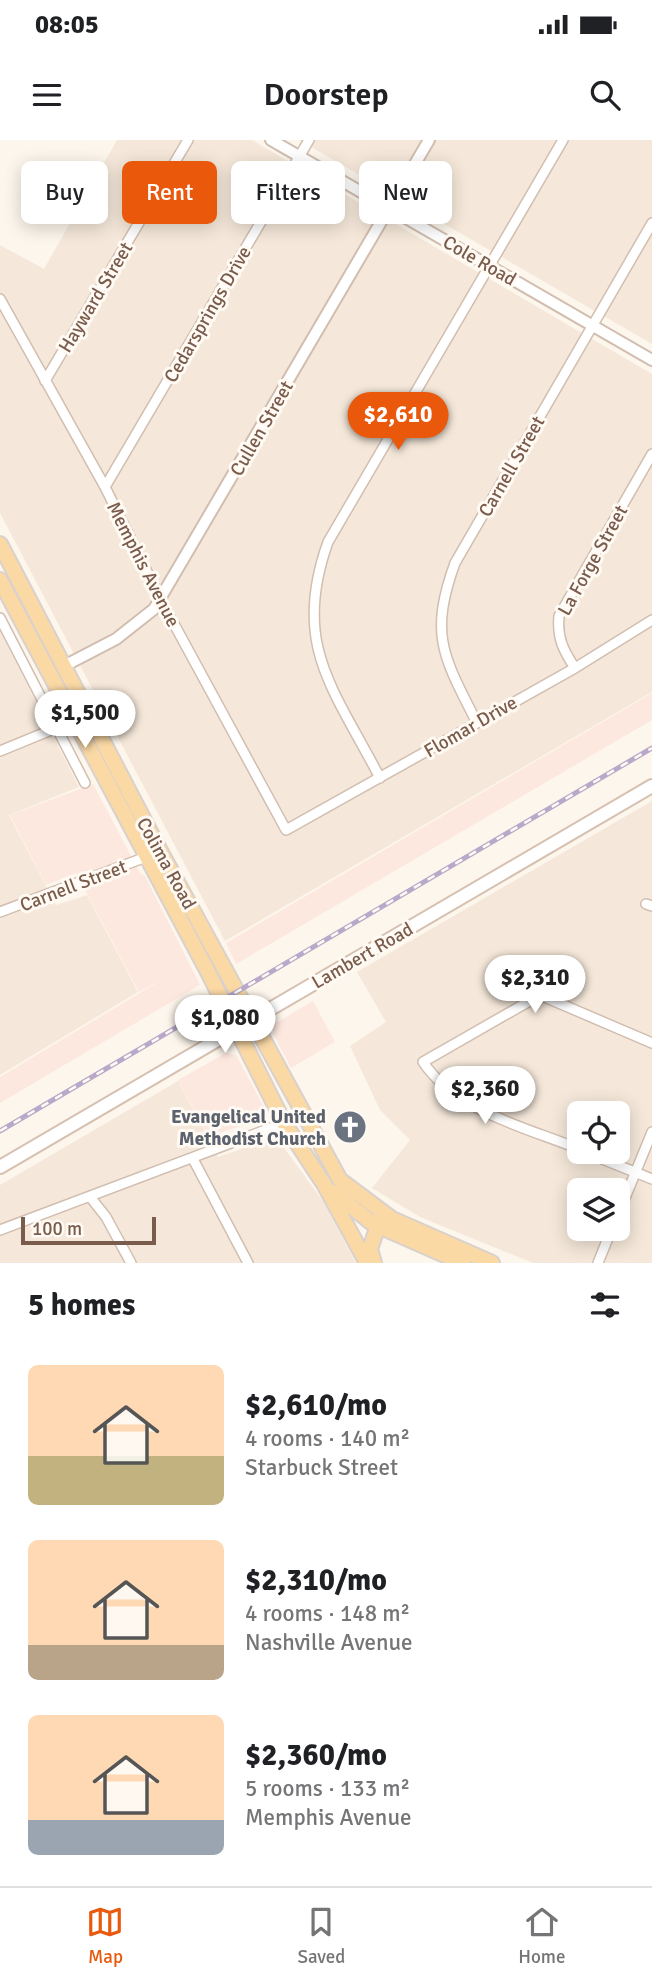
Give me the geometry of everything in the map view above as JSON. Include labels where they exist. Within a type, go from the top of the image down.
[{"type":"main road","name":"Colima Road","points":[[0,544],[87,713],[235,1029],[284,1123],[324,1184]]},
{"type":"main road","name":"Colima Road","points":[[0,580],[73,721],[254,1018],[320,1149],[340,1180],[380,1219]]},
{"type":"main road","points":[[73,721],[87,713]]},
{"type":"main road","name":"Lambert Road","points":[[0,1167],[652,786]]},
{"type":"main road","points":[[324,1184],[350,1208],[492,1263]]},
{"type":"main road","points":[[324,1184],[367,1263]]},
{"type":"main road","points":[[374,1263],[370,1249],[380,1219]]},
{"type":"main road","points":[[380,1219],[464,1263]]},
{"type":"street","name":"Hayward Street","points":[[46,381],[188,140]]},
{"type":"street","name":"Cole Road","points":[[271,140],[359,189]]},
{"type":"street","name":"Cedarsprings Drive","points":[[106,488],[309,140]]},
{"type":"street","name":"Cullen Street","points":[[417,161],[429,140]]},
{"type":"street","points":[[380,778],[321,664],[314,640],[312,595],[328,541],[563,140]]},
{"type":"street","name":"Carnell Street","points":[[476,721],[443,650],[440,610],[446,587],[455,563],[652,223]]},
{"type":"street","name":"Cullen Street","points":[[49,673],[116,639],[154,609],[380,224]]},
{"type":"street","name":"Cole Road","points":[[419,224],[652,360]]},
{"type":"street","name":"Memphis Avenue","points":[[0,299],[106,488],[160,600],[286,830]]},
{"type":"street","name":"La Forge Street","points":[[575,668],[563,650],[557,633],[559,616],[652,454]]},
{"type":"street","points":[[0,618],[5,636],[59,729],[85,783]]},
{"type":"street","name":"Flomar Drive","points":[[286,830],[476,721],[575,668],[652,620]]},
{"type":"street","points":[[0,751],[73,721]]},
{"type":"street","name":"Carnell Street","points":[[0,912],[152,853]]},
{"type":"street","points":[[567,1144],[458,1099],[436,1081],[423,1062],[540,995],[652,1043]]},
{"type":"street","points":[[0,1230],[91,1198],[284,1123]]},
{"type":"street","points":[[630,1186],[652,1132]]},
{"type":"street","points":[[193,1159],[248,1263]]},
{"type":"street","points":[[616,1164],[652,1179]]},
{"type":"street","points":[[91,1198],[106,1217],[131,1263]]},
{"type":"street","points":[[598,1263],[607,1241]]},
{"type":"shaded area","points":[[117,140],[252,140],[288,161],[231,161],[231,224],[345,224],[345,194],[359,203],[359,224],[396,224],[652,374],[652,692],[225,941],[0,513],[0,245],[44,269],[69,224],[108,224],[108,161],[105,161]]},
{"type":"shaded area","points":[[299,140],[652,140],[652,344],[444,224],[452,224],[452,161],[359,161],[359,175],[345,167],[345,161],[335,161]]},
{"type":"shaded area","points":[[0,631],[79,787],[9,815],[56,905],[87,895],[138,992],[0,1075]]},
{"type":"shaded area","points":[[652,693],[652,720],[236,964],[226,943]]},
{"type":"shaded area","points":[[93,784],[140,873],[145,876],[200,985],[0,1103],[0,1077],[168,976],[139,992],[76,873],[46,885],[10,815]]},
{"type":"shaded area","points":[[652,801],[652,1263],[533,1263],[420,1217],[372,1188],[410,1140],[380,1110],[350,1046],[386,1022],[357,972]]},
{"type":"shaded area","points":[[313,1001],[335,1042],[291,1068],[273,1033],[274,1024]]},
{"type":"shaded area","points":[[226,1053],[236,1055],[265,1109],[261,1119],[208,1137],[178,1080]]},
{"type":"shaded area","points":[[178,1081],[218,1157],[276,1137],[323,1201],[356,1263],[0,1263],[0,1185]]},
{"type":"railway","points":[[0,1131],[652,748]]},
{"type":"place","name":"Evangelical United Methodist Church","points":[[350,1127]]}]
